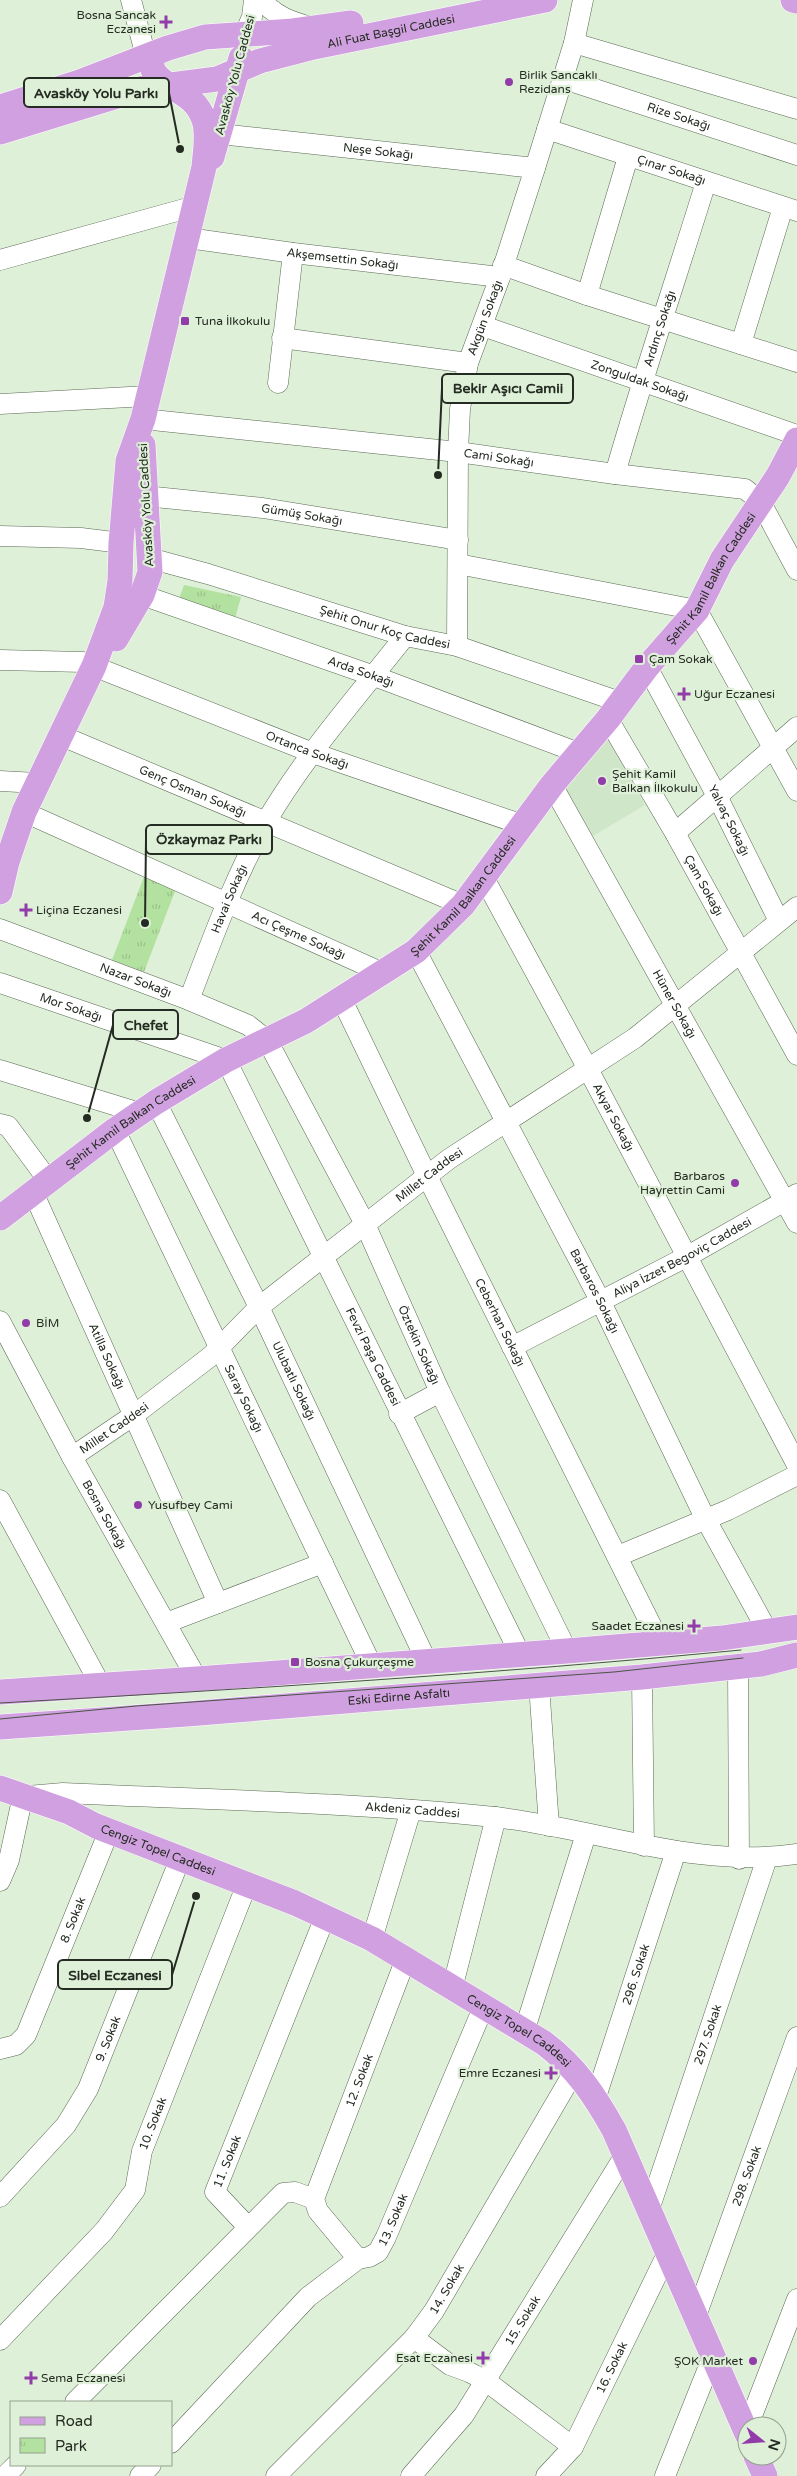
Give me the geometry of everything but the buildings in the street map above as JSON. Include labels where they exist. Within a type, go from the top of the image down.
[{"type":"main road","name":"Ali Fuat Başgil Caddesi","points":[[0,107],[80,82],[150,57],[168,48],[205,37],[315,29],[477,0]]},
{"type":"main road","name":"Ali Fuat Başgil Caddesi","points":[[0,132],[140,89],[217,79],[260,61],[314,47],[545,0]]},
{"type":"main road","points":[[793,0],[797,1]]},
{"type":"main road","name":"Avasköy Yolu Caddesi","points":[[195,206],[220,134],[239,70],[245,33]]},
{"type":"main road","name":"Avasköy Yolu Caddesi","points":[[0,892],[3,863],[37,782],[62,736],[94,666],[116,607],[128,461],[146,407],[204,167],[207,136],[204,119],[196,105],[173,86],[164,82],[153,71],[150,57]]},
{"type":"main road","name":"Avasköy Yolu Caddesi","points":[[94,666],[109,650],[148,568],[144,496],[146,407]]},
{"type":"main road","name":"Şehit Kamil Balkan Caddesi","points":[[0,1218],[148,1107],[226,1060],[342,1000],[416,951],[462,905],[552,785],[579,754],[647,667],[697,610],[722,560],[778,476],[797,440]]},
{"type":"main road","points":[[120,568],[133,575],[148,568],[145,541],[126,539],[121,543]]},
{"type":"main road","points":[[2,1688],[197,1679],[427,1662],[660,1643],[768,1632],[797,1627]]},
{"type":"main road","points":[[768,1632],[764,1653],[770,1663]]},
{"type":"main road","name":"Eski Edirne Asfaltı","points":[[0,1727],[642,1677],[770,1663],[797,1655]]},
{"type":"main road","name":"Cengiz Topel Caddesi","points":[[9,1797],[67,1823],[102,1829],[247,1884],[325,1917],[372,1940],[544,2043],[576,2070],[596,2097],[625,2155],[741,2416]]},
{"type":"street","points":[[131,0],[143,45],[150,57]]},
{"type":"street","name":"Avasköy Yolu Caddesi","points":[[245,33],[252,17],[254,0]]},
{"type":"street","points":[[262,0],[273,12],[315,29]]},
{"type":"street","name":"Akgün Sokağı","points":[[457,646],[458,452],[460,410],[468,362],[502,271],[535,168],[561,78],[574,43],[583,0]]},
{"type":"street","points":[[574,43],[797,109]]},
{"type":"street","name":"Rize Sokağı","points":[[561,78],[797,155]]},
{"type":"street","name":"Çınar Sokağı","points":[[547,128],[628,157],[790,209]]},
{"type":"street","name":"Neşe Sokağı","points":[[220,134],[535,168]]},
{"type":"street","points":[[587,295],[628,157]]},
{"type":"street","name":"Ardınç Sokağı","points":[[615,474],[642,380],[664,319],[706,182]]},
{"type":"street","points":[[0,260],[195,206]]},
{"type":"street","points":[[741,344],[790,209]]},
{"type":"street","name":"Akşemsettin Sokağı","points":[[188,238],[292,253],[502,271],[587,295],[797,362]]},
{"type":"street","points":[[278,383],[292,253]]},
{"type":"street","name":"Zonguldak Sokağı","points":[[483,326],[642,380],[797,436]]},
{"type":"street","points":[[282,338],[468,362]]},
{"type":"street","name":"Cami Sokağı","points":[[0,404],[146,407],[615,474],[744,489],[760,501]]},
{"type":"street","name":"Gümüş Sokağı","points":[[144,496],[263,508],[458,540]]},
{"type":"street","points":[[760,501],[797,570]]},
{"type":"street","points":[[0,536],[81,538],[121,543]]},
{"type":"street","points":[[458,564],[697,610],[771,748],[797,791]]},
{"type":"street","name":"Şehit Onur Koç Caddesi","points":[[148,568],[217,577],[405,636],[457,646],[614,710]]},
{"type":"street","name":"Arda Sokağı","points":[[148,568],[374,676],[579,754]]},
{"type":"street","name":"Havai Sokağı","points":[[188,1000],[227,902],[249,852],[266,822],[291,782],[405,636]]},
{"type":"street","name":"Ortanca Sokağı","points":[[0,660],[69,660],[84,662],[313,753],[523,825]]},
{"type":"street","name":"Yalvaç Sokağı","points":[[647,667],[717,796],[779,921]]},
{"type":"street","name":"Çam Sokağı","points":[[614,710],[675,833],[797,1055]]},
{"type":"street","points":[[675,833],[797,727]]},
{"type":"street","name":"Genç Osman Sokağı","points":[[62,736],[462,905]]},
{"type":"street","points":[[0,781],[37,782]]},
{"type":"street","name":"Hüner Sokağı","points":[[552,785],[676,1005],[791,1197],[797,1223]]},
{"type":"street","name":"Acı Çeşme Sokağı","points":[[24,812],[383,973]]},
{"type":"street","name":"Akyar Sokağı","points":[[484,878],[688,1256],[797,1465]]},
{"type":"street","name":"Millet Caddesi","points":[[72,1457],[134,1415],[211,1356],[218,1346],[260,1308],[322,1257],[449,1159],[635,1038],[797,907]]},
{"type":"street","name":"Nazar Sokağı","points":[[0,929],[188,1000],[248,1025],[267,1040]]},
{"type":"street","name":"Barbaros Sokağı","points":[[416,951],[601,1302],[704,1518],[768,1632]]},
{"type":"street","name":"Mor Sokağı","points":[[0,983],[226,1060]]},
{"type":"street","name":"Ceberhan Sokağı","points":[[342,1000],[427,1176],[660,1643]]},
{"type":"street","name":"Öztekin Sokağı","points":[[267,1040],[365,1224],[440,1392],[567,1651]]},
{"type":"street","name":"Fevzi Paşa Caddesi","points":[[226,1060],[399,1414],[520,1654]]},
{"type":"street","points":[[0,1070],[148,1107]]},
{"type":"street","name":"Ulubatlı Sokağı","points":[[148,1107],[260,1308],[427,1662]]},
{"type":"street","name":"Atilla Sokağı","points":[[0,1124],[8,1126],[13,1132],[41,1186],[134,1415],[218,1603]]},
{"type":"street","name":"Saray Sokağı","points":[[115,1130],[372,1666]]},
{"type":"street","name":"Aliya İzzet Begoviç Caddesi","points":[[512,1347],[688,1256],[791,1197]]},
{"type":"street","name":"Bosna Sokağı","points":[[0,1321],[72,1457],[197,1679]]},
{"type":"street","points":[[399,1414],[440,1392]]},
{"type":"street","points":[[618,1556],[704,1518],[728,1510],[797,1475]]},
{"type":"street","points":[[0,1500],[100,1684]]},
{"type":"street","points":[[166,1623],[323,1563]]},
{"type":"street","points":[[738,1667],[739,1859]]},
{"type":"street","points":[[642,1677],[644,1846]]},
{"type":"street","points":[[539,1685],[549,1826]]},
{"type":"street","name":"Akdeniz Caddesi","points":[[9,1797],[63,1793],[411,1810],[496,1817],[644,1846],[739,1859],[797,1854]]},
{"type":"street","points":[[0,1881],[4,1860],[9,1797]]},
{"type":"street","points":[[372,1940],[411,1810]]},
{"type":"street","points":[[452,1989],[496,1817]]},
{"type":"street","name":"8. Sokak","points":[[0,2049],[16,2045],[26,2034],[102,1829]]},
{"type":"street","points":[[524,2032],[586,1834]]},
{"type":"street","name":"296. Sokak","points":[[596,2097],[676,1851]]},
{"type":"street","name":"297. Sokak","points":[[649,2210],[767,1858]]},
{"type":"street","name":"9. Sokak","points":[[0,2197],[66,2125],[88,2089],[180,1859]]},
{"type":"street","name":"10. Sokak","points":[[4,2335],[104,2231],[135,2190],[142,2151],[247,1884]]},
{"type":"street","name":"11. Sokak","points":[[248,2227],[215,2192],[325,1917]]},
{"type":"street","name":"12. Sokak","points":[[314,2199],[405,1961]]},
{"type":"street","name":"13. Sokak","points":[[172,2442],[308,2298],[358,2259],[369,2258],[378,2252],[483,2008]]},
{"type":"street","name":"298. Sokak","points":[[696,2316],[797,2037]]},
{"type":"street","name":"14. Sokak","points":[[276,2476],[414,2338],[434,2311],[576,2070]]},
{"type":"street","name":"15. Sokak","points":[[411,2476],[464,2415],[625,2155]]},
{"type":"street","points":[[77,2401],[283,2193],[295,2192],[314,2199],[318,2211],[358,2259]]},
{"type":"street","name":"16. Sokak","points":[[546,2476],[573,2447],[668,2252]]},
{"type":"street","points":[[752,2416],[797,2299]]},
{"type":"street","points":[[414,2338],[450,2365],[486,2381],[573,2447]]},
{"type":"street","points":[[665,2476],[713,2356]]},
{"type":"street","points":[[5,2476],[15,2466]]},
{"type":"street","points":[[140,2476],[150,2466]]},
{"type":"shaded area","name":"Şehit Kamil Balkan İlkokulu","points":[[609,736],[645,805],[593,836],[564,789],[591,759],[593,751]]},
{"type":"green space","points":[[184,585],[241,597],[234,622],[177,604]]},
{"type":"green space","points":[[145,874],[177,886],[144,972],[112,960]]},
{"type":"tram line","points":[[0,1703],[464,1674],[741,1650]]},
{"type":"tram line","points":[[0,1719],[136,1706],[614,1672],[743,1658]]},
{"type":"place","name":"Bosna Sancak Eczanesi","points":[[166,22]]},
{"type":"place","name":"Birlik Sancaklı Rezidans","points":[[509,82]]},
{"type":"place","name":"Avasköy Yolu Parkı","points":[[180,149]]},
{"type":"place","name":"Tuna İlkokulu","points":[[185,321]]},
{"type":"place","name":"Bekir Aşıcı Camii","points":[[438,475]]},
{"type":"place","name":"Çam Sokak","points":[[639,659]]},
{"type":"place","name":"Uğur Eczanesi","points":[[684,694]]},
{"type":"place","name":"Şehit Kamil Balkan İlkokulu","points":[[602,781]]},
{"type":"place","name":"Liçina Eczanesi","points":[[26,910]]},
{"type":"place","name":"Özkaymaz Parkı","points":[[145,923]]},
{"type":"place","name":"Chefet","points":[[87,1118]]},
{"type":"place","name":"Barbaros Hayrettin Cami","points":[[735,1183]]},
{"type":"place","name":"BİM","points":[[26,1323]]},
{"type":"place","name":"Yusufbey Cami","points":[[138,1505]]},
{"type":"place","name":"Saadet Eczanesi","points":[[694,1626]]},
{"type":"place","name":"Bosna Çukurçeşme","points":[[295,1662]]},
{"type":"place","name":"Sibel Eczanesi","points":[[196,1896]]},
{"type":"place","name":"Emre Eczanesi","points":[[551,2073]]},
{"type":"place","name":"Esat Eczanesi","points":[[483,2358]]},
{"type":"place","name":"ŞOK Market","points":[[753,2361]]},
{"type":"place","name":"Sema Eczanesi","points":[[31,2378]]}]
